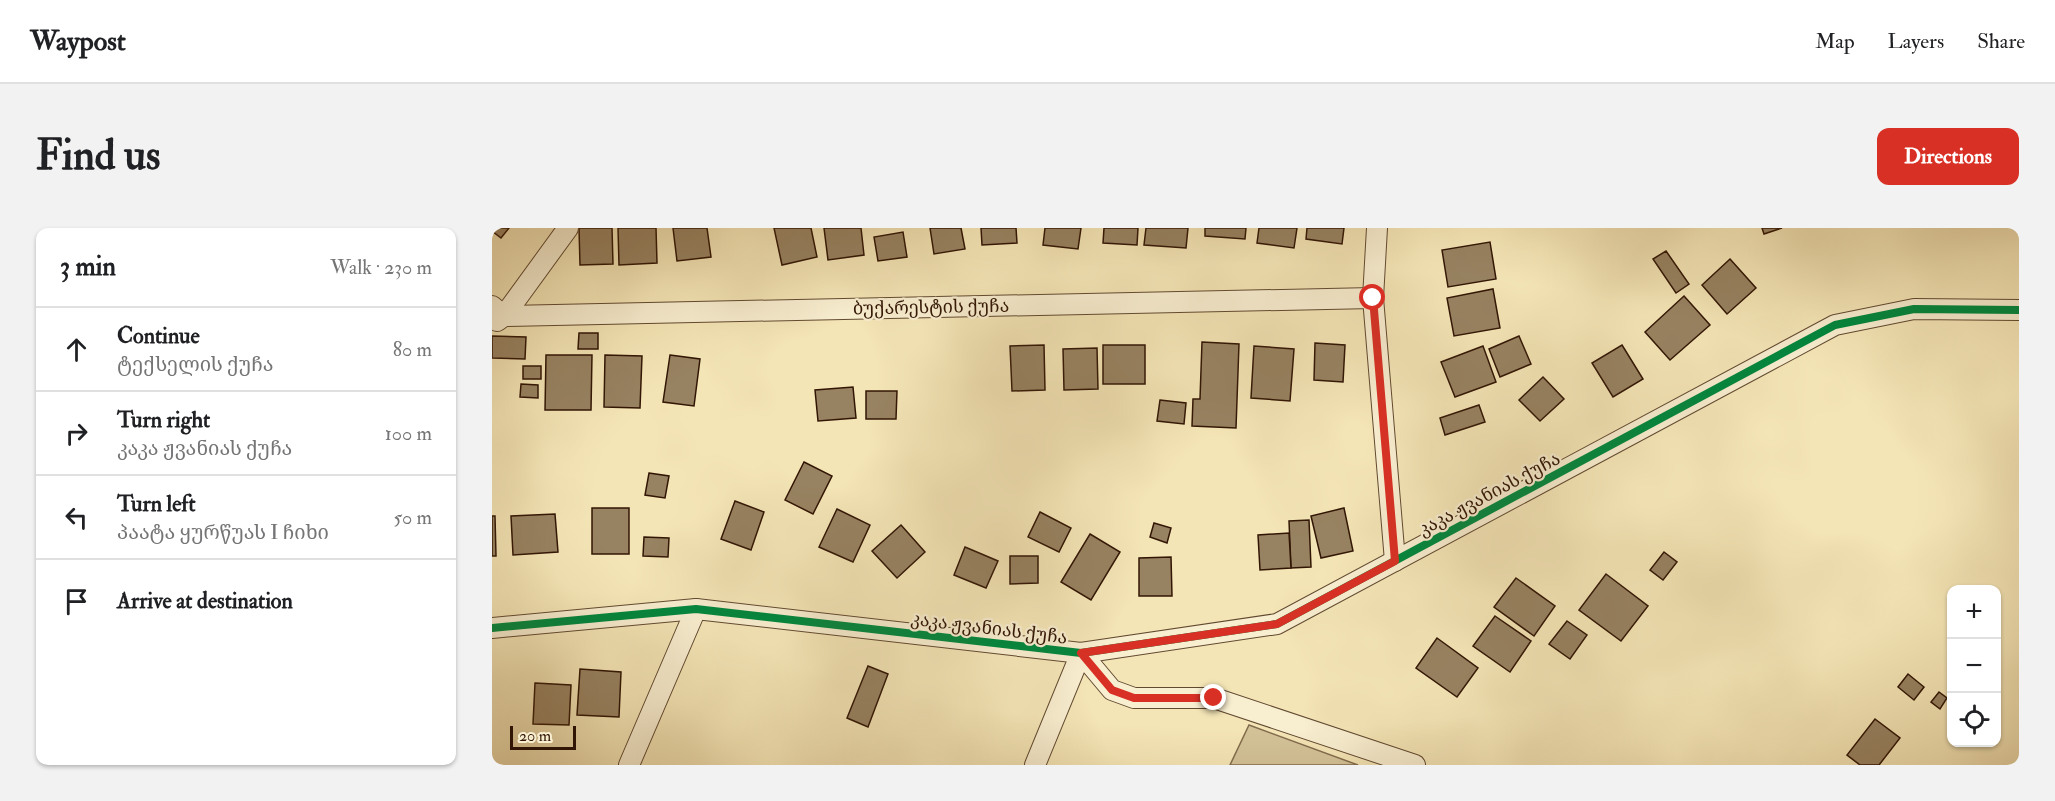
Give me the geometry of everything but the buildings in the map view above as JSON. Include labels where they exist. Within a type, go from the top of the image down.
[{"type":"street","points":[[496,315],[568,228]]},
{"type":"street","points":[[1377,228],[1373,298],[1395,561]]},
{"type":"street","name":"ბუქარესტის ქუჩა","points":[[496,315],[1373,298]]},
{"type":"street","name":"კაკა ჟვანიას ქუჩა","points":[[492,628],[696,609],[1081,653],[1277,624],[1835,325],[1914,309],[2019,310]]},
{"type":"street","points":[[629,765],[696,609]]},
{"type":"street","points":[[1035,765],[1081,653],[1112,690],[1134,698],[1214,698],[1415,765]]},
{"type":"shaded area","points":[[1249,725],[1358,765],[1230,765]]},
{"type":"cycle path","points":[[492,628],[696,609],[1081,653],[1277,624],[1835,325],[1914,309],[2019,310]]},
{"type":"route","points":[[1214,698],[1134,698],[1112,690],[1081,653],[1277,624],[1395,561],[1373,298]]}]
